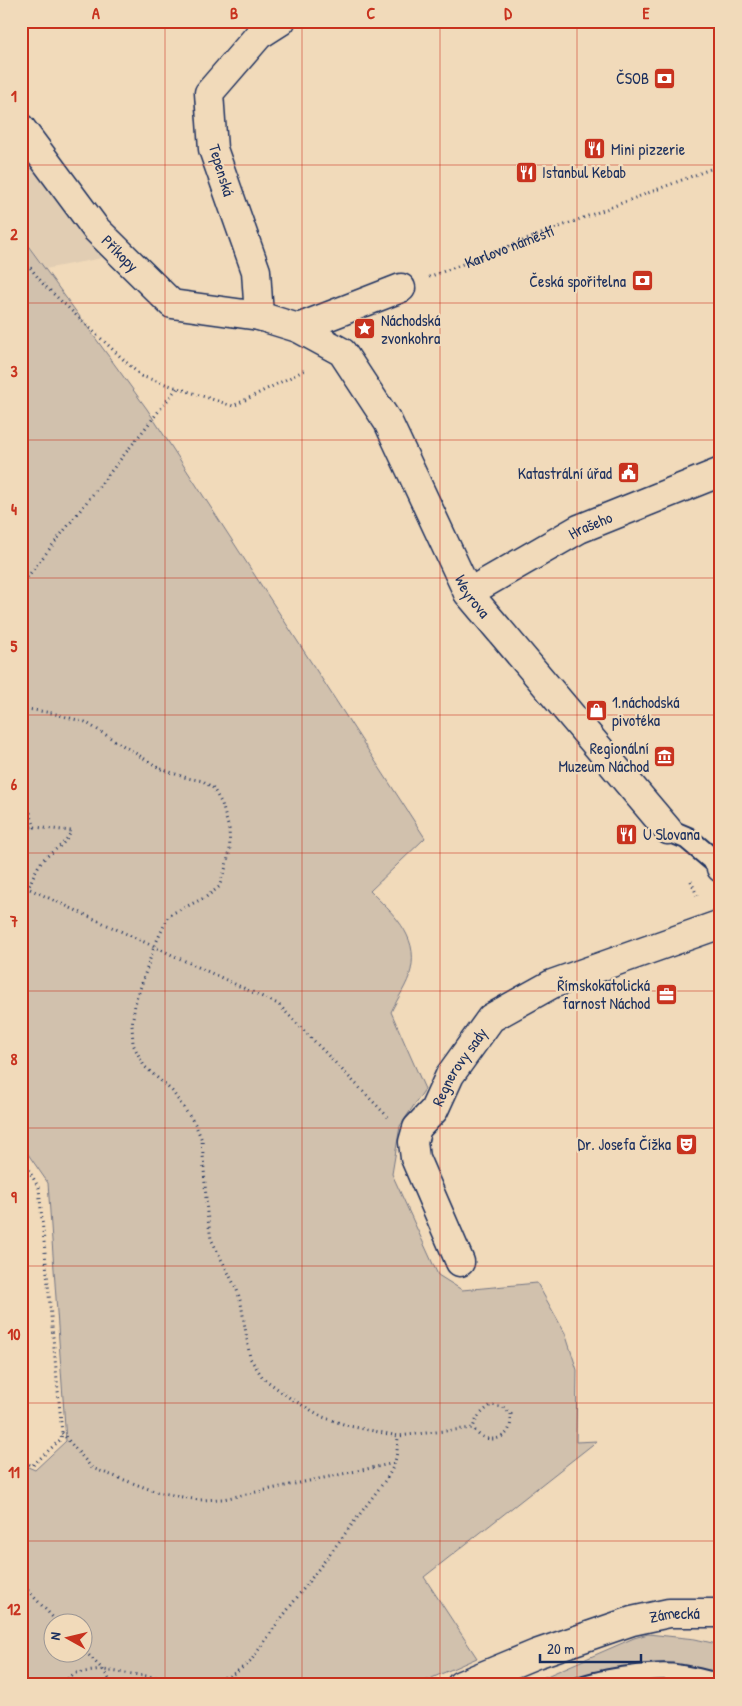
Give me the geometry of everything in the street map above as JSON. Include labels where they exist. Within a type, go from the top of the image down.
[{"type":"street","name":"Tepenská","points":[[259,316],[256,271],[213,149],[209,92],[259,35],[281,21]]},
{"type":"street","name":"Příkopy","points":[[21,128],[96,229],[172,304],[259,316]]},
{"type":"street","points":[[298,328],[401,288]]},
{"type":"street","name":"Weyrova","points":[[259,316],[298,328],[342,352],[388,422],[468,593],[668,830],[687,838],[720,867]]},
{"type":"street","name":"Hrašeho","points":[[468,593],[579,528],[721,472]]},
{"type":"street","name":"Regnerovy sady","points":[[413,1142],[417,1128],[434,1110],[450,1075],[491,1018],[552,984],[716,926]]},
{"type":"street","points":[[413,1142],[415,1158],[460,1262]]},
{"type":"street","name":"Zámecká","points":[[461,1685],[536,1654],[632,1621],[669,1613],[721,1613]]},
{"type":"lane","points":[[580,1685],[592,1680],[652,1672],[678,1672],[721,1682]]},
{"type":"path","name":"Karlovo náměstí","points":[[401,288],[721,165]]},
{"type":"path","points":[[21,256],[44,285],[141,376],[233,406],[342,352]]},
{"type":"path","points":[[21,584],[178,388]]},
{"type":"path","points":[[21,708],[52,713],[85,722],[161,769],[187,778],[203,781],[212,788],[222,804],[229,829],[230,850],[225,870],[218,887],[206,897],[169,915],[154,947],[135,1004],[132,1025],[134,1044],[144,1066],[172,1092],[195,1124],[202,1140],[207,1213],[211,1239],[237,1290],[250,1358],[262,1378],[290,1398],[323,1417],[349,1426],[398,1436],[473,1428]]},
{"type":"path","points":[[21,777],[22,808],[30,813],[35,828]]},
{"type":"path","points":[[21,827],[71,832],[68,840],[38,866],[28,888]]},
{"type":"path","points":[[688,875],[716,926]]},
{"type":"path","points":[[21,885],[278,1004],[413,1142]]},
{"type":"path","points":[[21,1157],[39,1188],[62,1433],[61,1439],[32,1466],[21,1460]]},
{"type":"path","points":[[491,1405],[503,1407],[511,1414],[507,1434],[498,1439],[480,1436],[473,1428],[475,1421],[482,1412],[491,1405]]},
{"type":"path","points":[[62,1433],[92,1468],[157,1492],[198,1500],[223,1499],[395,1464]]},
{"type":"path","points":[[60,1685],[75,1673],[103,1670],[198,1683],[215,1681],[235,1673],[250,1662],[388,1478],[397,1457],[398,1436]]},
{"type":"path","points":[[21,1583],[50,1614]]},
{"type":"path","points":[[92,1658],[113,1685]]},
{"type":"shaded area","points":[[21,141],[102,258],[45,269],[21,233]]},
{"type":"shaded area","points":[[21,236],[147,409],[425,838],[370,891],[401,925],[411,946],[410,975],[391,1012],[425,1089],[400,1126],[392,1174],[438,1275],[462,1290],[537,1283],[565,1333],[577,1370],[576,1442],[597,1441],[424,1577],[477,1658],[416,1685],[21,1685],[21,1464],[35,1470],[66,1441],[48,1183],[21,1144]]},
{"type":"shaded area","points":[[648,1634],[695,1639],[721,1645],[721,1685],[526,1685],[634,1638]]},
{"type":"place","name":"ČSOB","points":[[665,78]]},
{"type":"place","name":"Mini pizzerie","points":[[595,149]]},
{"type":"place","name":"Istanbul Kebab","points":[[526,172]]},
{"type":"place","name":"Česká spořitelna","points":[[642,281]]},
{"type":"place","name":"Náchodská zvonkohra","points":[[365,329]]},
{"type":"place","name":"Katastrální úřad","points":[[628,473]]},
{"type":"place","name":"1.náchodská pivotéka","points":[[596,711]]},
{"type":"place","name":"Regionální Muzeum Náchod","points":[[665,757]]},
{"type":"place","name":"U Slovana","points":[[627,834]]},
{"type":"place","name":"Římskokatolická farnost Náchod","points":[[666,994]]},
{"type":"place","name":"Dr. Josefa Čížka","points":[[687,1144]]}]
